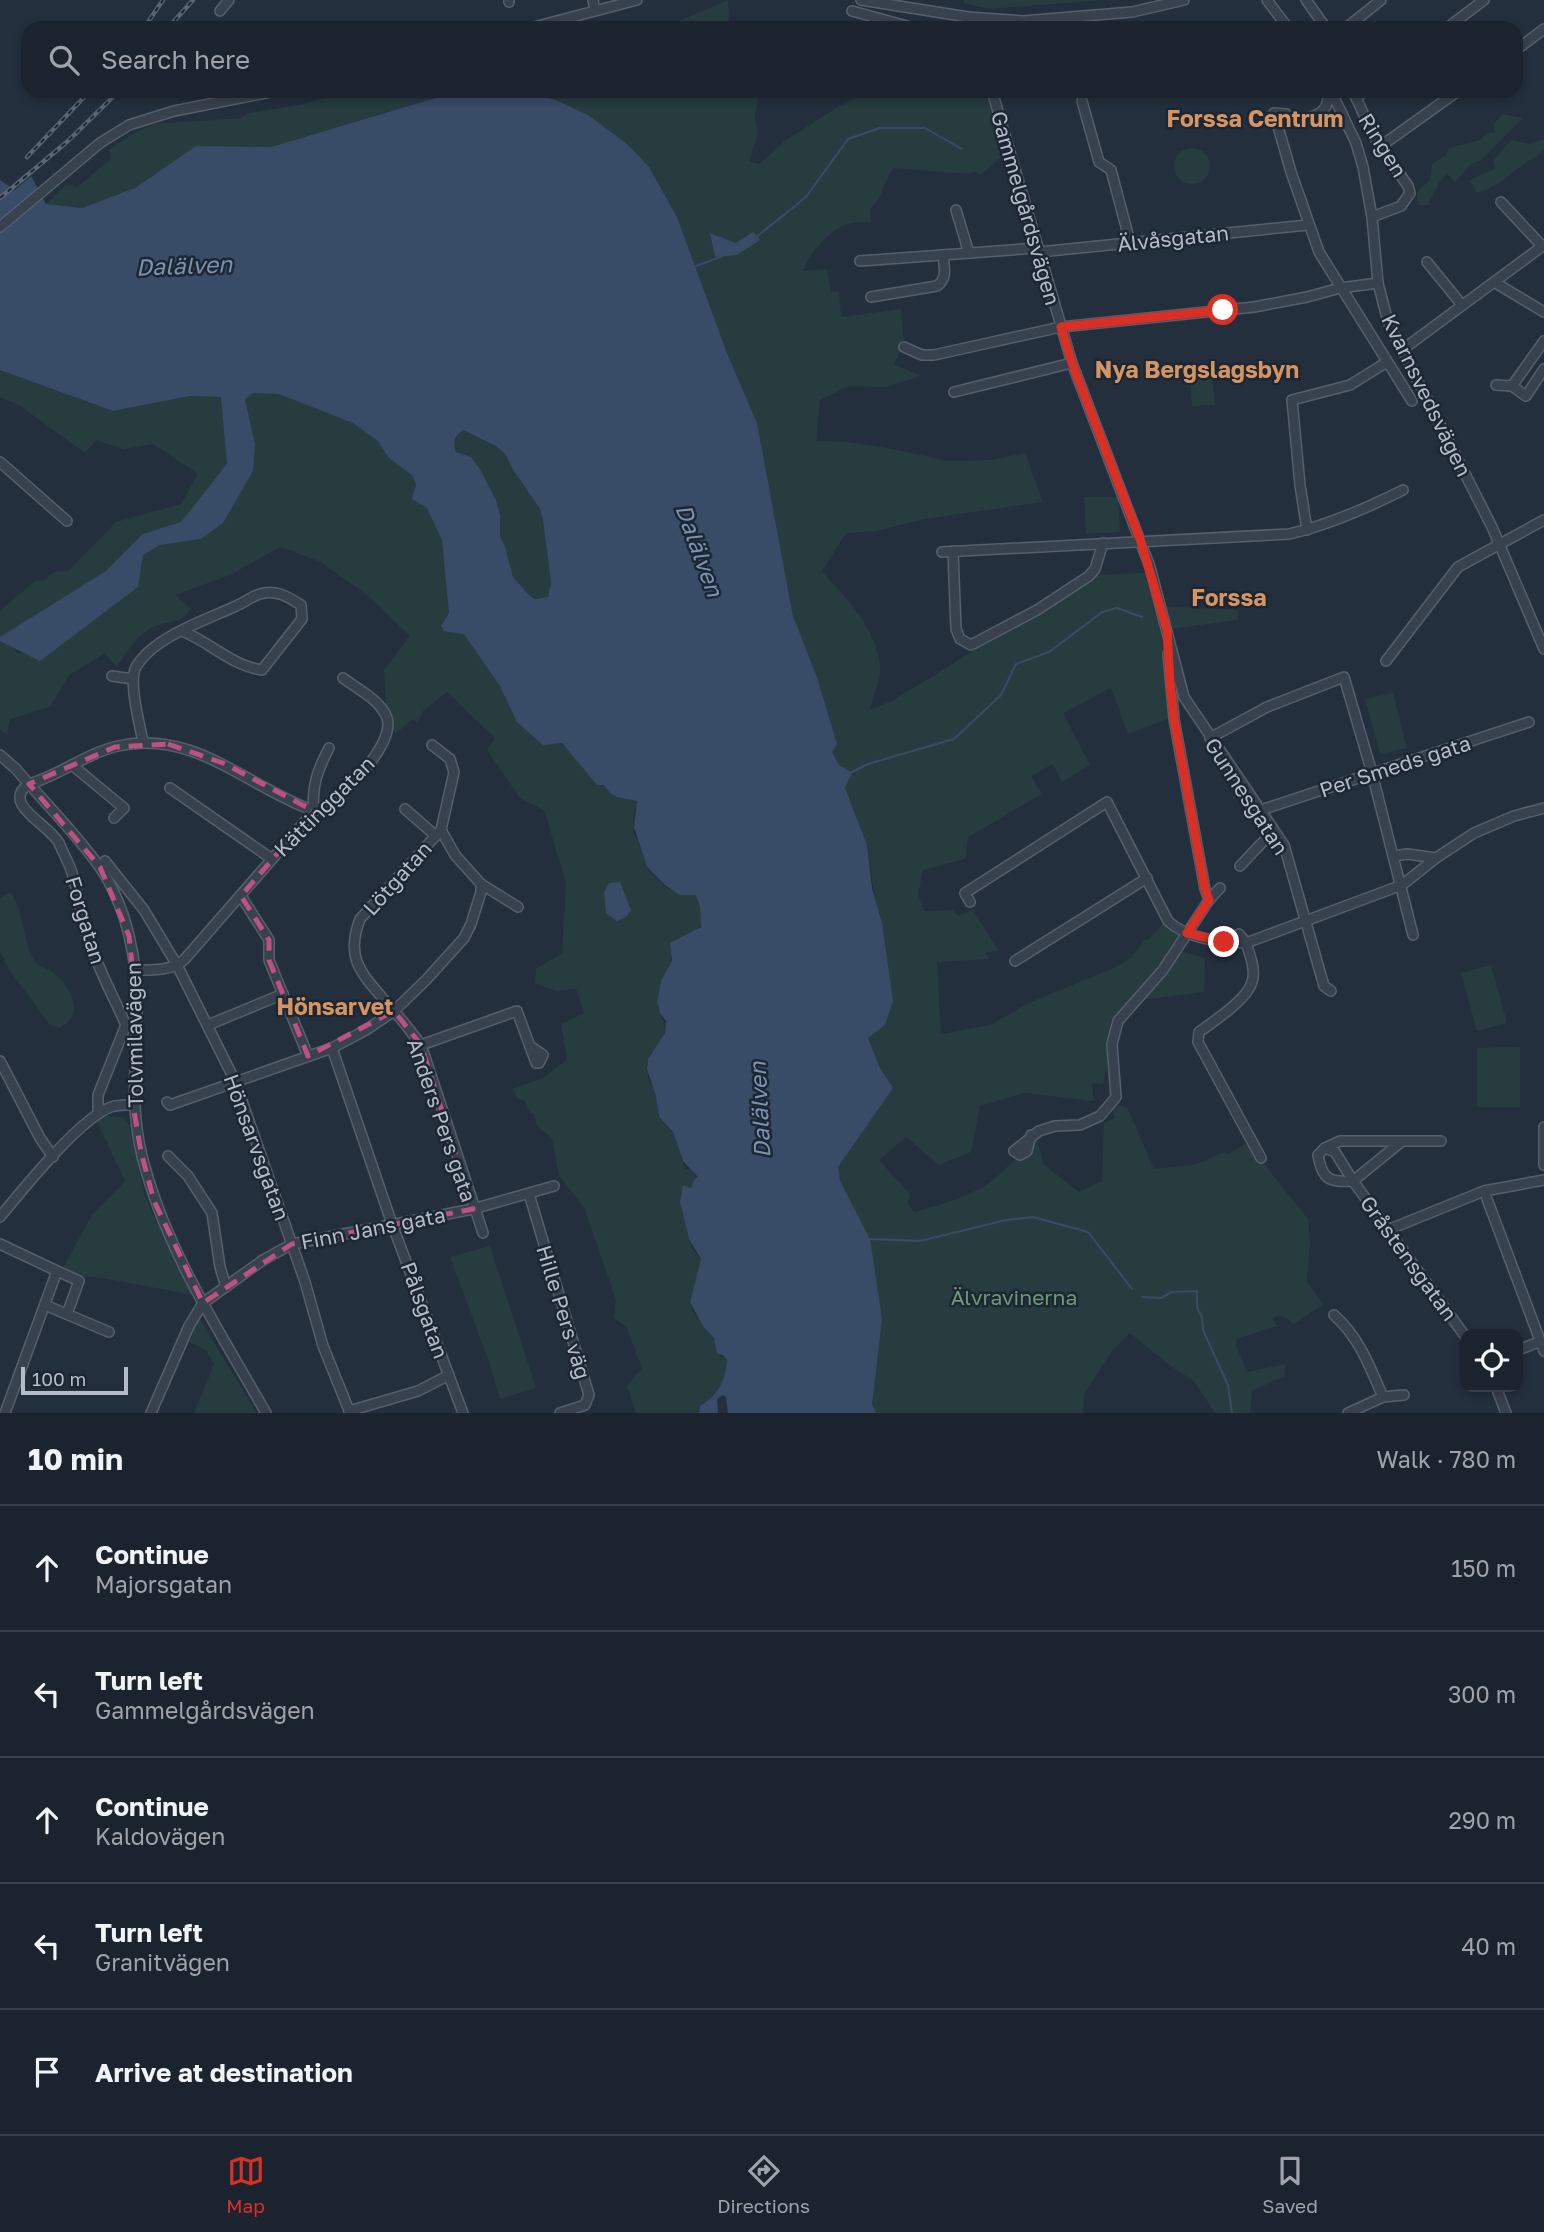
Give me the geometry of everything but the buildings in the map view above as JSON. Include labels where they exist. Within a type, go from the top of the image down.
[{"type":"street","points":[[220,11],[229,0]]},
{"type":"street","points":[[549,21],[594,5],[637,0]]},
{"type":"street","points":[[861,0],[968,17],[1023,21],[1132,12],[1184,0]]},
{"type":"street","points":[[1268,0],[1283,21]]},
{"type":"street","points":[[1355,21],[1381,0]]},
{"type":"street","points":[[1456,21],[1484,0]]},
{"type":"street","points":[[1308,1],[1321,21]]},
{"type":"street","points":[[852,11],[888,21]]},
{"type":"street","points":[[1523,45],[1544,29]]},
{"type":"street","points":[[0,227],[100,143],[129,125],[174,111],[240,98]]},
{"type":"street","name":"Gammelgårdsvägen","points":[[994,98],[1072,363],[1141,542],[1167,630],[1179,684]]},
{"type":"street","points":[[1328,98],[1320,114],[1295,120],[1286,114],[1274,113],[1308,225],[1319,252],[1412,401]]},
{"type":"street","name":"Kvarnsvedsvägen","points":[[1333,98],[1356,143],[1363,167],[1372,218],[1378,284],[1388,322],[1500,544],[1544,649]]},
{"type":"street","name":"Ringen","points":[[1355,98],[1366,122],[1408,186],[1410,194],[1401,206],[1372,218]]},
{"type":"street","points":[[1381,146],[1448,98]]},
{"type":"street","points":[[1082,101],[1099,162],[1111,170],[1130,242]]},
{"type":"street","points":[[1402,350],[1543,246],[1501,202]]},
{"type":"street","points":[[956,210],[969,253]]},
{"type":"street","name":"Älvåsgatan","points":[[860,261],[1038,250],[1308,225]]},
{"type":"street","points":[[871,297],[937,286],[943,282],[945,275],[943,255]]},
{"type":"street","points":[[1427,262],[1462,305]]},
{"type":"street","points":[[1494,282],[1544,312]]},
{"type":"street","points":[[904,347],[922,355],[934,355],[1061,327],[1255,307],[1307,298],[1340,288],[1378,284]]},
{"type":"street","points":[[1512,386],[1544,341]]},
{"type":"street","points":[[1307,530],[1292,400],[1350,385],[1387,362]]},
{"type":"street","points":[[954,391],[1072,363]]},
{"type":"street","points":[[1496,385],[1512,386],[1526,396],[1544,369]]},
{"type":"street","points":[[0,463],[67,521]]},
{"type":"street","points":[[942,552],[1252,537],[1307,530],[1403,490]]},
{"type":"street","points":[[1386,661],[1458,567],[1544,520]]},
{"type":"street","points":[[953,551],[956,629],[960,639],[971,645],[1037,610],[1089,576],[1095,569],[1103,544]]},
{"type":"street","points":[[143,742],[133,679],[136,668],[156,645],[182,631],[261,593],[281,593],[300,604],[302,619],[262,670],[252,669],[222,654],[196,636],[182,631]]},
{"type":"street","points":[[1167,630],[1174,719],[1209,900]]},
{"type":"street","points":[[112,676],[133,679]]},
{"type":"street","points":[[1210,738],[1267,707],[1344,677],[1402,885],[1413,935]]},
{"type":"street","name":"Kättinggatan","points":[[177,965],[314,811],[325,807],[346,790],[384,744],[388,734],[387,718],[383,710],[342,678]]},
{"type":"street","name":"Gunnesgatan","points":[[1179,684],[1193,713],[1284,845],[1324,986],[1331,991]]},
{"type":"street","name":"Per Smeds gata","points":[[1261,810],[1529,722]]},
{"type":"street","points":[[29,784],[116,747],[143,742],[168,744],[223,763],[293,803],[314,811],[313,787],[316,773],[329,748]]},
{"type":"street","name":"Lötgatan","points":[[394,1010],[356,965],[354,933],[367,909],[439,833],[454,772],[450,759],[432,745]]},
{"type":"street","name":"Tolvmilavägen","points":[[0,755],[29,784],[100,867],[117,901],[136,970],[133,1105],[141,1152],[154,1201],[185,1270],[266,1413]]},
{"type":"street","points":[[72,765],[124,808],[114,818]]},
{"type":"street","name":"Forgatan","points":[[29,784],[20,789],[17,796],[21,805],[56,839],[64,854],[72,873],[88,939],[126,1025],[98,1095],[99,1113]]},
{"type":"street","points":[[170,788],[272,859]]},
{"type":"street","points":[[970,902],[965,893],[1107,802],[1168,921],[1180,932],[1224,942],[1246,943],[1402,885],[1474,833],[1514,816],[1544,808]]},
{"type":"street","points":[[405,809],[439,833],[481,884],[518,907]]},
{"type":"street","points":[[1240,866],[1273,831]]},
{"type":"street","points":[[1394,856],[1407,854],[1436,858]]},
{"type":"street","name":"Hönsarvsgatan","points":[[105,861],[144,910],[177,965],[235,1081],[292,1244],[323,1346],[350,1412]]},
{"type":"street","points":[[1015,961],[1147,878]]},
{"type":"street","points":[[167,1101],[170,1105],[331,1048],[366,1030],[394,1010],[464,938],[471,924],[481,884]]},
{"type":"street","points":[[1014,1151],[1020,1155],[1027,1151],[1031,1135],[1055,1126],[1080,1125],[1100,1116],[1116,1097],[1112,1044],[1118,1021],[1163,970],[1209,900],[1220,888]]},
{"type":"street","points":[[241,896],[269,940],[269,960],[308,1056]]},
{"type":"street","points":[[1239,934],[1246,943],[1253,969],[1252,982],[1245,995],[1199,1032],[1198,1042],[1261,1158]]},
{"type":"street","points":[[136,970],[157,970],[177,965]]},
{"type":"street","points":[[208,1025],[283,994]]},
{"type":"street","name":"Anders Pers gata","points":[[394,1010],[421,1045],[483,1233]]},
{"type":"street","points":[[421,1045],[517,1011],[536,1063]]},
{"type":"street","name":"Pålsgatan","points":[[331,1048],[392,1224],[463,1413]]},
{"type":"street","points":[[0,1061],[52,1157]]},
{"type":"street","points":[[0,1085],[8,1077]]},
{"type":"street","points":[[0,1217],[52,1157],[99,1113],[114,1105],[133,1105]]},
{"type":"street","points":[[1544,1127],[1544,1165]]},
{"type":"street","points":[[1325,1148],[1340,1141],[1441,1140]]},
{"type":"street","points":[[1353,1181],[1401,1142]]},
{"type":"street","name":"Gråstensgatan","points":[[1353,1181],[1341,1182],[1328,1178],[1320,1170],[1318,1155],[1325,1148],[1335,1152],[1460,1329]]},
{"type":"street","points":[[168,1156],[188,1176],[212,1213],[220,1267],[226,1287]]},
{"type":"street","points":[[1390,1229],[1484,1191],[1544,1180]]},
{"type":"street","name":"Finn Jans gata","points":[[151,1413],[189,1326],[203,1303],[263,1260],[292,1244],[473,1209],[554,1186]]},
{"type":"street","points":[[1484,1191],[1541,1347],[1523,1349]]},
{"type":"street","name":"Hille Pers väg","points":[[529,1194],[589,1395],[585,1405],[560,1413]]},
{"type":"street","points":[[0,1244],[79,1281],[67,1314]]},
{"type":"street","points":[[5,1413],[57,1271]]},
{"type":"street","points":[[45,1306],[108,1332]]},
{"type":"street","points":[[1334,1315],[1346,1325],[1364,1354],[1383,1397]]},
{"type":"street","points":[[350,1412],[418,1391],[449,1375]]},
{"type":"street","points":[[1498,1392],[1506,1413]]},
{"type":"street","points":[[1348,1413],[1383,1397],[1404,1395]]},
{"type":"highlighted area","points":[[168,744],[223,763],[314,811],[241,896],[269,940],[269,960],[308,1056],[394,1011],[421,1045],[473,1209],[292,1244],[203,1303],[154,1201],[141,1152],[133,1105],[137,1011],[129,936],[100,867],[29,784],[115,747]]},
{"type":"green space","points":[[728,0],[728,21],[680,21]]},
{"type":"green space","points":[[964,0],[1103,0],[989,9],[964,3]]},
{"type":"green space","points":[[324,98],[436,98],[271,147],[196,146],[135,188],[82,208],[46,204],[66,185],[77,187],[109,161],[111,154],[108,150],[149,126],[241,118],[249,113]]},
{"type":"green space","name":"Älvravinerna","points":[[548,98],[758,98],[755,118],[758,134],[749,161],[760,164],[785,141],[856,98],[987,98],[994,104],[1006,153],[979,176],[976,171],[969,174],[894,168],[870,209],[871,222],[842,227],[828,236],[809,257],[804,271],[827,269],[831,292],[839,291],[841,317],[901,309],[904,344],[894,364],[921,376],[885,387],[849,386],[820,400],[816,441],[889,448],[947,461],[992,460],[1025,453],[1043,502],[924,519],[876,531],[846,533],[822,571],[859,615],[878,654],[880,673],[870,710],[892,701],[1093,575],[1145,573],[1157,606],[1238,610],[1238,620],[1162,630],[1170,718],[1128,734],[1111,688],[1063,713],[1090,765],[1062,782],[1053,764],[1031,776],[1042,794],[968,837],[965,859],[923,870],[918,894],[924,911],[953,910],[958,916],[973,910],[998,950],[985,953],[989,959],[937,962],[941,1034],[990,1025],[1029,1003],[1116,967],[1131,958],[1145,940],[1162,925],[1168,924],[1181,936],[1173,948],[1205,958],[1204,992],[1130,1001],[1114,1037],[1103,1084],[1092,1083],[1094,1101],[1024,1093],[980,1106],[971,1152],[939,1165],[906,1137],[879,1160],[910,1194],[908,1204],[914,1212],[954,1200],[983,1187],[1037,1139],[1044,1165],[1079,1192],[1102,1181],[1104,1123],[1115,1118],[1110,1104],[1127,1107],[1154,1169],[1193,1165],[1225,1152],[1227,1154],[1250,1142],[1308,1219],[1310,1241],[1307,1282],[1323,1304],[1294,1324],[1278,1316],[1272,1318],[1277,1326],[1236,1339],[1247,1372],[1285,1364],[1284,1376],[1252,1391],[1250,1413],[1215,1413],[1194,1381],[1130,1333],[1112,1351],[1084,1394],[1083,1413],[868,1413],[837,1167],[848,1151],[881,1072],[868,1038],[875,898],[867,845],[832,752],[837,744],[817,677],[793,616],[757,423],[727,353],[677,217],[649,167]]},
{"type":"green space","points":[[1503,114],[1523,118],[1481,160],[1471,164],[1455,182],[1447,174],[1439,183],[1428,205],[1420,205],[1417,192],[1430,180],[1432,164],[1446,155],[1449,148],[1481,140],[1488,132],[1495,133],[1494,123]]},
{"type":"green space","points":[[1544,139],[1544,150],[1539,154],[1496,184],[1476,193],[1469,182],[1495,169],[1493,161],[1511,140],[1530,144]]},
{"type":"green space","points":[[1192,148],[1205,153],[1210,166],[1205,179],[1192,184],[1179,179],[1174,166],[1179,153]]},
{"type":"green space","points":[[0,370],[113,411],[190,396],[222,397],[235,451],[205,510],[112,567],[10,641],[16,652],[20,654],[93,621],[137,587],[142,555],[160,545],[201,539],[255,444],[245,399],[254,393],[279,394],[359,420],[416,471],[429,510],[447,548],[445,571],[465,632],[562,745],[634,786],[637,802],[633,818],[634,832],[648,870],[667,888],[684,894],[697,894],[703,901],[701,925],[672,956],[661,985],[657,1005],[664,1024],[664,1037],[662,1045],[650,1053],[646,1066],[649,1080],[656,1092],[659,1118],[673,1133],[685,1169],[691,1169],[697,1179],[695,1187],[683,1191],[681,1207],[691,1246],[701,1260],[692,1311],[716,1340],[717,1354],[727,1360],[726,1375],[721,1388],[700,1406],[698,1413],[636,1413],[627,1386],[642,1368],[627,1328],[614,1318],[616,1300],[584,1207],[559,1176],[552,1138],[537,1126],[534,1114],[529,1111],[525,1101],[517,1098],[512,1089],[543,1078],[567,1060],[561,1025],[584,1013],[576,989],[556,991],[535,983],[536,969],[562,953],[566,883],[544,810],[520,798],[487,750],[495,738],[447,692],[423,711],[417,724],[413,719],[395,734],[386,706],[384,670],[410,636],[371,598],[321,562],[280,547],[230,575],[175,595],[191,609],[187,614],[145,632],[131,646],[117,667],[104,654],[69,675],[50,707],[10,719],[7,735],[0,729],[0,611],[35,581],[45,580],[54,572],[68,571],[116,522],[181,504],[198,474],[153,444],[124,449],[96,440],[85,453],[19,405],[0,397]]},
{"type":"green space","points":[[1212,374],[1215,405],[1192,406],[1190,376]]},
{"type":"green space","points":[[463,430],[496,446],[505,454],[540,509],[551,583],[548,597],[535,599],[513,577],[500,537],[500,515],[496,500],[471,457],[456,452],[455,440]]},
{"type":"green space","points":[[1084,497],[1118,497],[1120,532],[1086,534]]},
{"type":"green space","points":[[1393,693],[1407,748],[1380,754],[1365,699]]},
{"type":"green space","points":[[10,892],[18,908],[33,959],[61,980],[72,997],[72,1017],[60,1028],[50,1025],[8,968],[0,951],[0,898]]},
{"type":"green space","points":[[1491,965],[1507,1023],[1477,1031],[1461,973]]},
{"type":"green space","points":[[1520,1047],[1520,1107],[1477,1107],[1477,1048]]},
{"type":"green space","points":[[106,1116],[123,1117],[129,1125],[144,1193],[193,1295],[82,1276],[62,1270],[92,1215],[125,1181],[97,1121]]},
{"type":"green space","points":[[490,1246],[536,1388],[500,1399],[450,1257]]},
{"type":"green space","points":[[199,1318],[257,1413],[194,1413],[214,1364],[206,1350],[189,1342],[192,1327]]},
{"type":"water","name":"Dalälven","points":[[436,98],[549,98],[588,115],[627,144],[649,167],[677,217],[727,353],[757,423],[793,616],[817,677],[837,744],[832,752],[839,765],[852,773],[845,788],[867,845],[872,888],[882,923],[893,1001],[885,1025],[868,1038],[880,1068],[893,1088],[838,1167],[840,1181],[870,1239],[882,1319],[872,1404],[876,1413],[728,1413],[726,1397],[723,1395],[717,1399],[718,1413],[699,1413],[700,1406],[720,1387],[727,1360],[723,1355],[717,1354],[714,1338],[703,1326],[690,1302],[701,1259],[689,1239],[680,1202],[683,1185],[691,1188],[698,1177],[683,1161],[673,1132],[659,1117],[656,1096],[647,1069],[648,1059],[665,1033],[666,1021],[657,1003],[661,981],[672,960],[670,943],[701,927],[700,907],[696,895],[680,895],[647,867],[634,827],[637,801],[618,797],[604,785],[597,785],[562,743],[543,745],[517,722],[500,686],[464,634],[444,631],[441,626],[449,613],[442,540],[427,508],[412,499],[416,485],[413,476],[388,457],[378,441],[353,423],[279,394],[254,393],[245,399],[255,444],[253,471],[223,523],[201,539],[160,545],[143,555],[138,587],[40,661],[0,641],[0,637],[106,571],[143,534],[181,522],[227,464],[221,397],[190,396],[113,411],[0,370],[0,180],[15,190],[31,176],[46,204],[82,208],[135,188],[196,146],[271,147]],"holes":[[[463,430],[496,446],[505,454],[540,509],[551,583],[548,597],[535,599],[513,577],[500,537],[500,515],[496,500],[471,457],[456,452],[456,437]]]},
{"type":"water","points":[[753,232],[760,240],[737,255],[715,257],[710,233],[736,243]]},
{"type":"water","points":[[620,882],[631,910],[626,917],[617,921],[606,913],[604,892],[609,883]]},
{"type":"waterway","points":[[755,238],[806,197],[848,139],[880,128],[925,128],[962,149]]},
{"type":"waterway","points":[[696,266],[723,256]]},
{"type":"waterway","points":[[850,773],[868,764],[954,739],[1001,695],[1016,664],[1049,652],[1102,612],[1117,608],[1142,617]]},
{"type":"waterway","points":[[871,1239],[920,1241],[1006,1220],[1033,1217],[1088,1232],[1132,1289]]},
{"type":"waterway","points":[[1142,1297],[1161,1298],[1172,1292],[1197,1291],[1197,1307],[1202,1317],[1203,1330],[1228,1385],[1232,1413]]},
{"type":"railway","points":[[149,21],[163,0]]},
{"type":"railway","points":[[174,21],[193,0]]},
{"type":"railway","points":[[27,157],[83,98]]},
{"type":"railway","points":[[0,198],[68,141],[112,98]]},
{"type":"district","name":"Forssa Centrum","points":[[1255,118]]},
{"type":"district","name":"Nya Bergslagsbyn","points":[[1197,369]]},
{"type":"district","name":"Forssa","points":[[1229,597]]},
{"type":"district","name":"Hönsarvet","points":[[335,1006]]},
{"type":"route","points":[[1223,310],[1061,327],[1072,363],[1141,542],[1167,630],[1174,719],[1209,900],[1187,933],[1224,942]]}]
